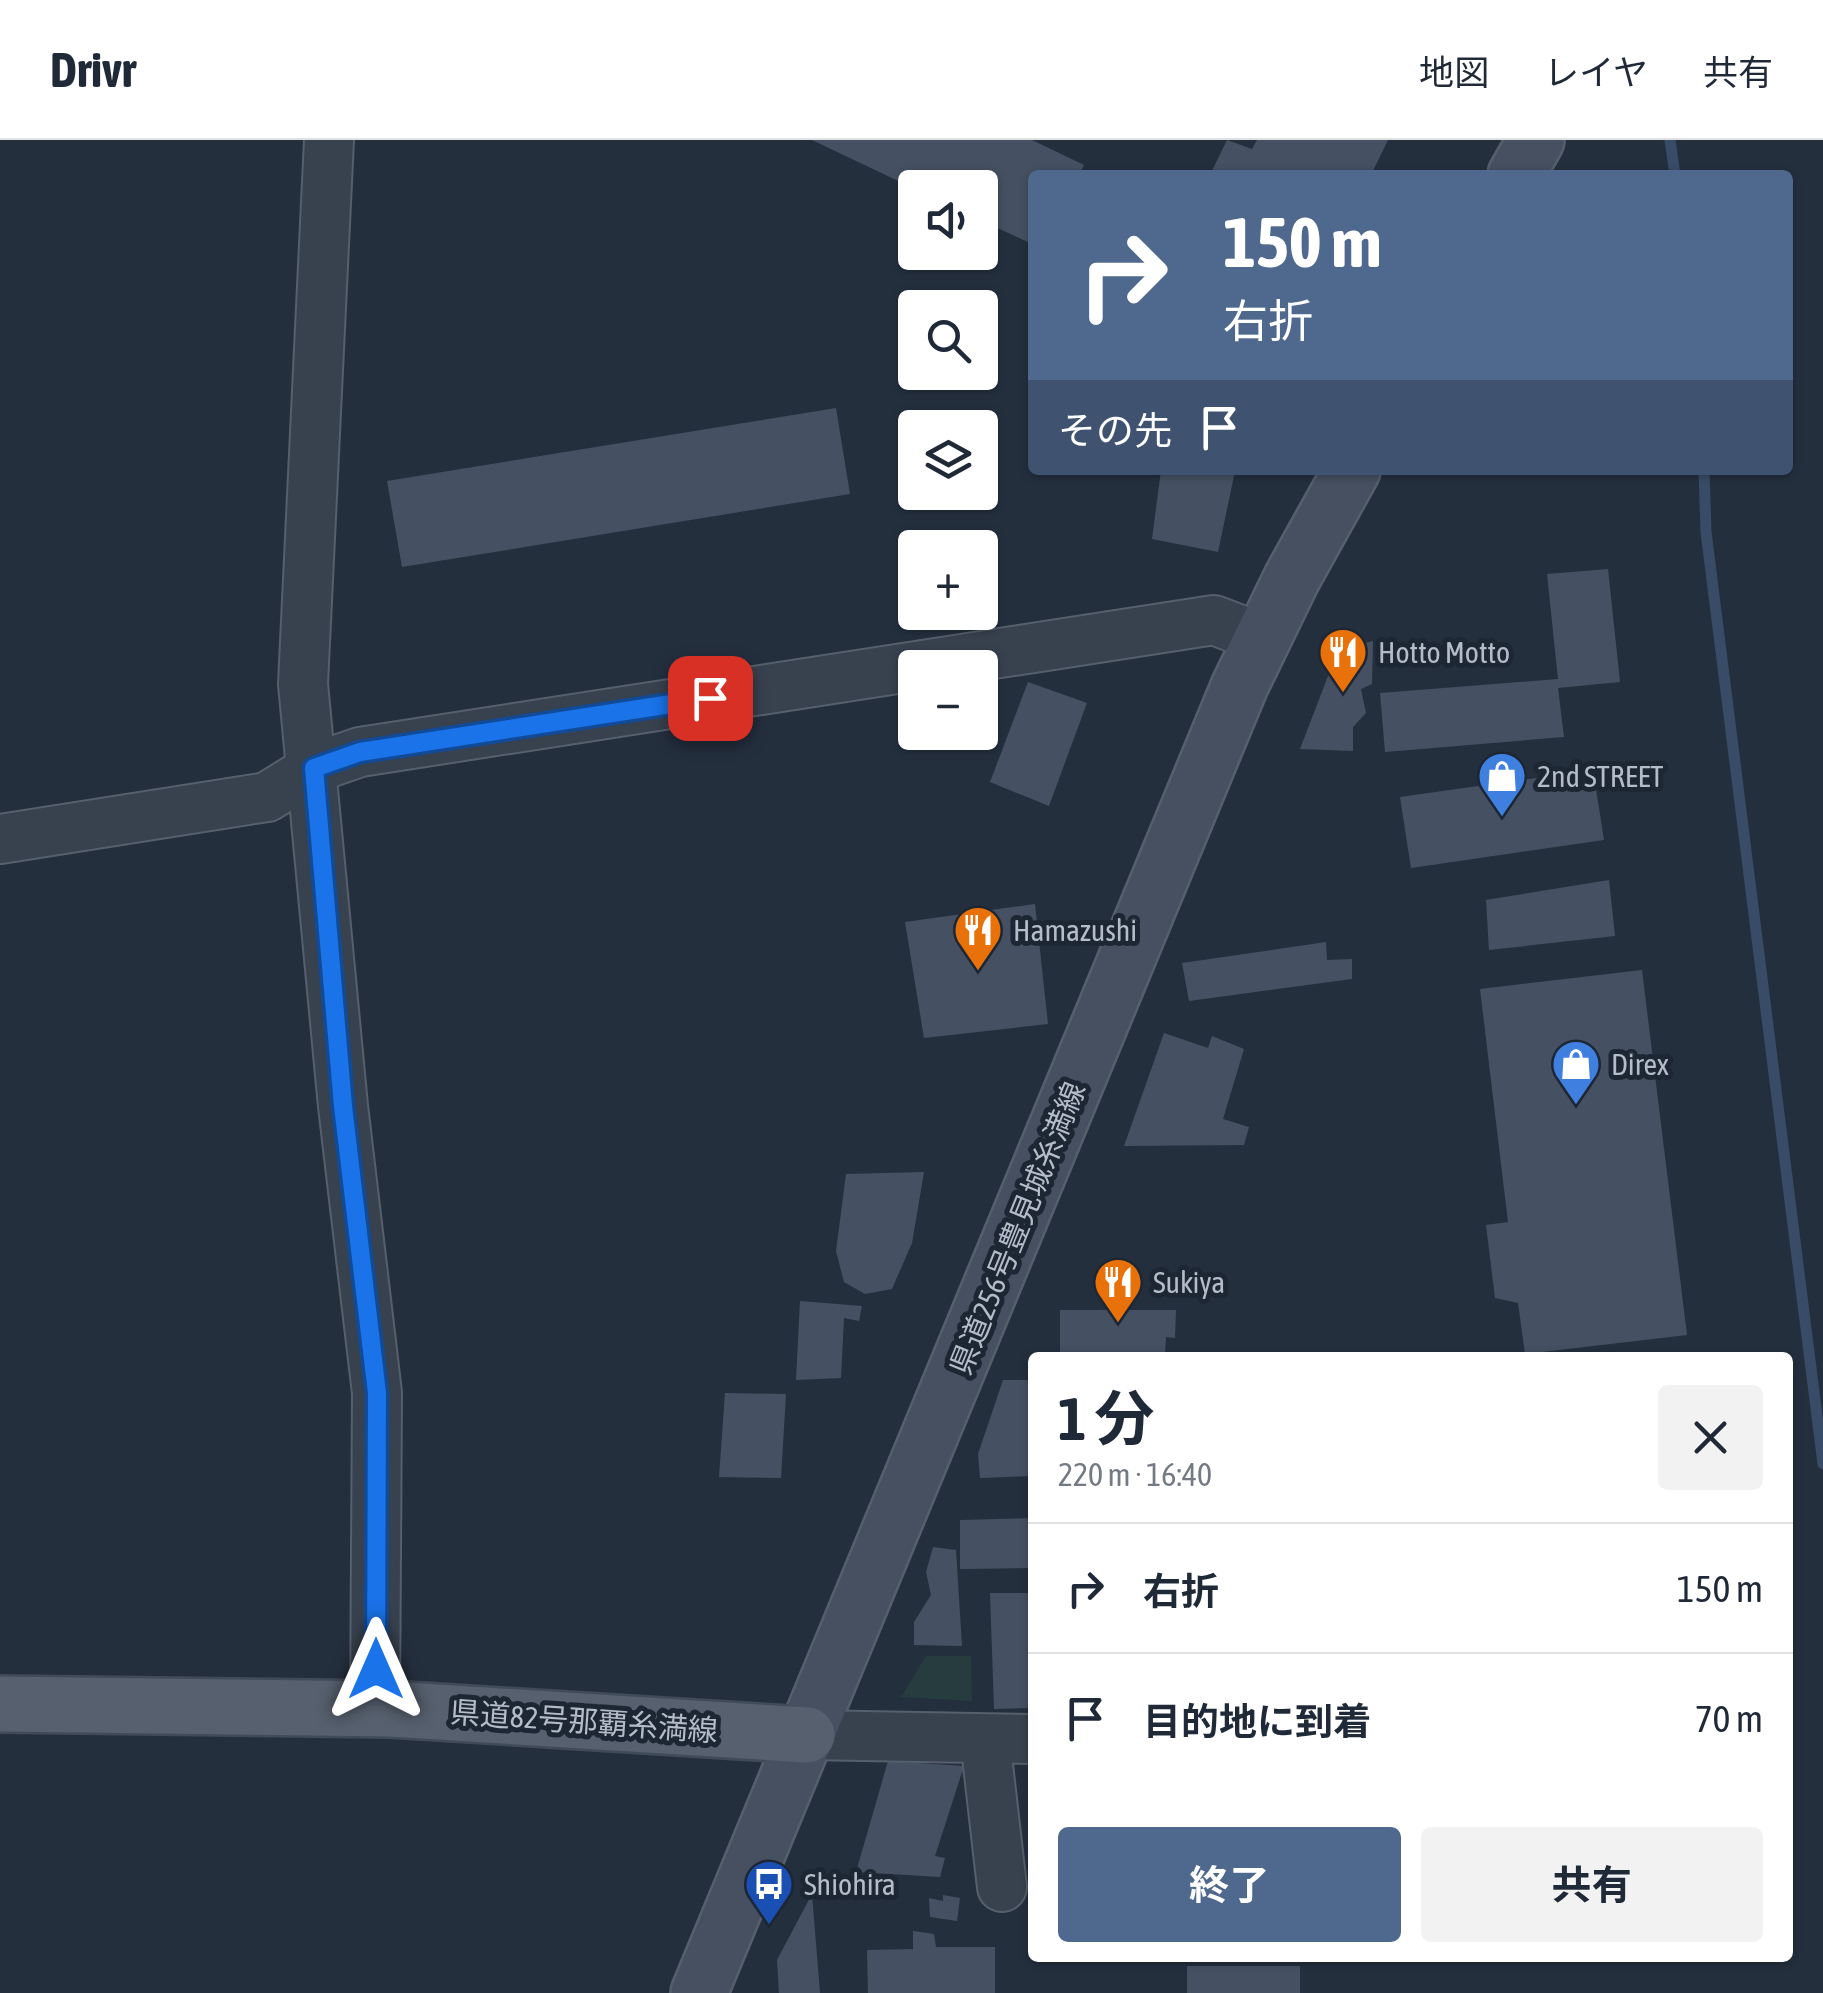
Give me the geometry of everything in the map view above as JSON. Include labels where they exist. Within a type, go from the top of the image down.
[{"type":"main road","points":[[1519,170],[1536,140]]},
{"type":"main road","name":"県道256号豊見城糸満線","points":[[699,1993],[1261,638],[1349,475]]},
{"type":"main road","name":"県道82号那覇糸満線","points":[[0,1704],[375,1709],[807,1736]]},
{"type":"street","points":[[329,140],[302,684],[314,768],[343,1106],[377,1393],[375,1709]]},
{"type":"street","points":[[0,839],[267,797],[314,768],[360,752],[1214,620],[1261,638]]},
{"type":"street","points":[[807,1736],[1028,1739]]},
{"type":"street","points":[[985,1739],[1002,1887]]},
{"type":"green space","points":[[926,1656],[971,1656],[972,1701],[901,1697]]},
{"type":"building","points":[[812,140],[1032,140],[1084,165],[1082,170],[1028,170],[1028,242],[998,228],[998,170],[898,170],[898,181]]},
{"type":"building","points":[[1227,140],[1252,149],[1257,140],[1388,140],[1373,170],[1212,170]]},
{"type":"building","points":[[836,408],[850,494],[402,567],[387,481]]},
{"type":"building","points":[[1160,475],[1234,475],[1218,552],[1152,539]]},
{"type":"building","points":[[1608,569],[1620,682],[1558,688],[1564,737],[1385,752],[1380,693],[1558,679],[1547,574]]},
{"type":"building","points":[[1373,641],[1372,684],[1361,689],[1366,713],[1353,727],[1353,751],[1300,749],[1338,650]]},
{"type":"building","points":[[1028,682],[1087,703],[1049,806],[990,782]]},
{"type":"building","name":"2nd STREET","points":[[1593,770],[1604,840],[1411,868],[1400,797]]},
{"type":"building","points":[[1609,880],[1615,936],[1489,950],[1486,900]]},
{"type":"building","name":"Hamazushi","points":[[1035,904],[1048,1024],[924,1038],[905,922]]},
{"type":"building","points":[[1326,942],[1327,960],[1352,959],[1352,979],[1189,1001],[1182,963]]},
{"type":"building","name":"Direx","points":[[1642,970],[1687,1335],[1525,1352],[1518,1303],[1495,1298],[1486,1225],[1508,1222],[1480,989]]},
{"type":"building","points":[[1164,1033],[1208,1048],[1212,1036],[1244,1049],[1223,1119],[1249,1127],[1244,1145],[1124,1146]]},
{"type":"building","points":[[924,1172],[912,1243],[892,1289],[865,1294],[844,1282],[836,1251],[846,1174]]},
{"type":"building","points":[[800,1301],[862,1306],[859,1321],[844,1318],[841,1378],[796,1380]]},
{"type":"building","name":"Sukiya","points":[[1060,1310],[1176,1310],[1175,1338],[1166,1337],[1165,1352],[1060,1352]]},
{"type":"building","points":[[1003,1380],[1028,1380],[1028,1476],[980,1478],[978,1454]]},
{"type":"building","points":[[725,1393],[786,1394],[781,1478],[719,1477]]},
{"type":"building","points":[[1028,1518],[1028,1568],[960,1569],[960,1520]]},
{"type":"building","points":[[933,1547],[956,1550],[962,1646],[914,1645],[914,1622],[931,1595],[926,1572]]},
{"type":"building","points":[[990,1593],[1028,1593],[1028,1708],[994,1709]]},
{"type":"building","points":[[888,1761],[964,1766],[935,1856],[945,1858],[940,1877],[856,1872]]},
{"type":"building","points":[[812,1894],[820,1993],[779,1993],[777,1960]]},
{"type":"building","points":[[943,1895],[960,1898],[957,1921],[930,1917],[929,1898],[943,1901]]},
{"type":"building","points":[[913,1931],[934,1934],[936,1947],[995,1947],[995,1993],[868,1993],[867,1950],[913,1949]]},
{"type":"building","points":[[1187,1966],[1300,1966],[1300,1993],[1187,1993]]},
{"type":"waterway","points":[[1670,140],[1674,170]]},
{"type":"waterway","points":[[1704,475],[1706,532],[1823,1464]]},
{"type":"place","name":"Hotto Motto","points":[[1343,694]]},
{"type":"place","name":"2nd STREET","points":[[1502,818]]},
{"type":"place","name":"Hamazushi","points":[[978,972]]},
{"type":"place","name":"Direx","points":[[1576,1106]]},
{"type":"place","name":"Sukiya","points":[[1118,1324]]},
{"type":"place","name":"Shiohira","points":[[769,1926]]},
{"type":"route","points":[[376,1669],[377,1393],[343,1106],[314,768],[360,752],[710,698]]}]
